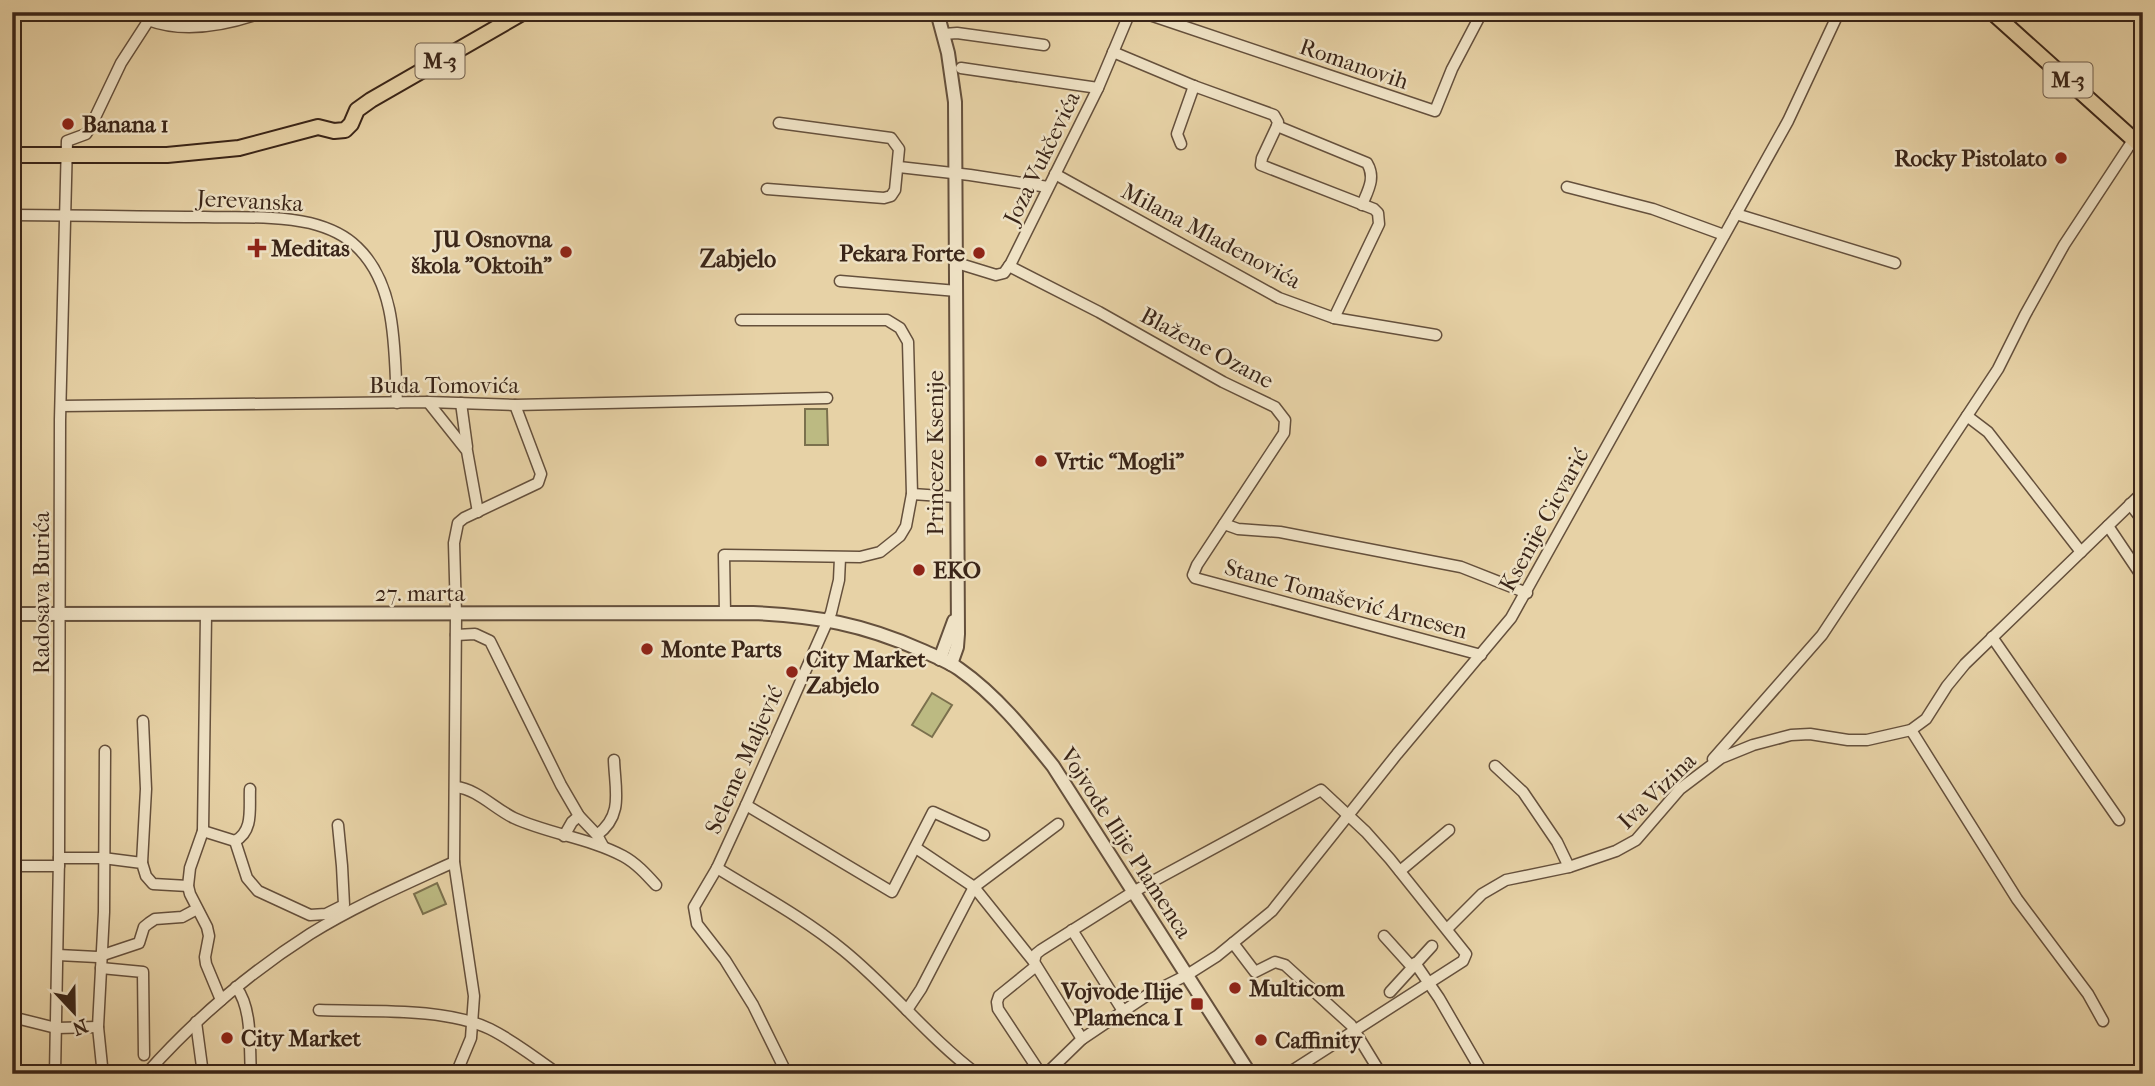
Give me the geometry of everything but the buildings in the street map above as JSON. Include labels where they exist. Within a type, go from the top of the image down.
[{"type":"main road","name":"M-3","points":[[12,155],[178,154],[244,147],[318,127],[328,131],[345,130],[357,110],[371,100],[524,12]]},
{"type":"main road","name":"M-3","points":[[1992,12],[2138,144]]},
{"type":"street","points":[[217,12],[222,25]]},
{"type":"street","points":[[66,154],[67,141],[86,134],[90,128],[121,63],[151,16],[162,26],[179,27],[222,25],[264,12]]},
{"type":"street","name":"Princeze Ksenije","points":[[937,12],[944,34],[955,102],[956,173],[957,647],[945,662]]},
{"type":"street","name":"Joza Vukčevića","points":[[1009,266],[1098,88],[1130,12]]},
{"type":"street","name":"Romanovih","points":[[1141,12],[1435,111],[1452,69],[1482,12]]},
{"type":"street","name":"Ksenije Cicvarić","points":[[1123,1011],[1161,987],[1187,975],[1233,943],[1272,911],[1347,815],[1511,618],[1788,121],[1839,12]]},
{"type":"street","points":[[944,34],[965,34],[1044,45]]},
{"type":"street","points":[[1113,52],[1194,86],[1274,115],[1278,121],[1277,127],[1261,164],[1378,213],[1380,224],[1334,318]]},
{"type":"street","points":[[961,68],[1098,88]]},
{"type":"street","points":[[1181,144],[1177,134],[1194,86]]},
{"type":"street","points":[[767,189],[887,198],[895,190],[899,149],[891,138],[779,122]]},
{"type":"street","points":[[1704,770],[1822,635],[1998,369],[2064,245],[2138,144],[2143,125]]},
{"type":"street","points":[[1277,127],[1367,163],[1372,179],[1362,205]]},
{"type":"street","name":"Radosava Burića","points":[[55,1074],[66,154]]},
{"type":"street","points":[[899,167],[1048,187]]},
{"type":"street","name":"Milana Mladenovića","points":[[1055,174],[1279,298],[1334,318],[1436,335]]},
{"type":"street","points":[[1566,187],[1653,209],[1724,235]]},
{"type":"street","points":[[1735,214],[1895,262]]},
{"type":"street","name":"Jerevanska","points":[[12,215],[265,218],[309,222],[337,233],[357,247],[368,260],[384,293],[392,327],[397,403]]},
{"type":"street","points":[[957,263],[996,275],[1004,273],[1009,266]]},
{"type":"street","name":"Blažene Ozane","points":[[1009,266],[1099,312],[1282,413],[1286,423],[1284,433],[1194,572],[1195,578],[1201,580]]},
{"type":"street","points":[[840,281],[957,291]]},
{"type":"street","name":"Princeze Ksenije","points":[[725,613],[724,555],[840,558],[880,552],[890,545],[906,526],[912,494],[908,342],[901,328],[887,320],[741,320]]},
{"type":"street","name":"Buda Tomovića","points":[[61,406],[428,402],[515,405],[827,398]]},
{"type":"street","points":[[428,402],[467,452]]},
{"type":"street","points":[[461,403],[478,512]]},
{"type":"street","points":[[456,1074],[471,1038],[473,1023],[472,975],[454,862],[454,543],[456,531],[464,519],[538,483],[541,474],[515,405]]},
{"type":"street","points":[[1967,416],[1988,432],[2081,552]]},
{"type":"street","points":[[2103,1021],[2088,994],[2017,899],[1911,730],[1926,719],[1947,686],[1992,637],[2143,492]]},
{"type":"street","points":[[912,494],[956,497]]},
{"type":"street","points":[[2130,504],[2143,521]]},
{"type":"street","points":[[1224,524],[1238,529],[1280,532],[1451,565],[1476,571],[1527,593]]},
{"type":"street","points":[[2108,526],[2143,578]]},
{"type":"street","points":[[828,620],[839,580],[840,558]]},
{"type":"street","name":"Stane Tomašević Arnesen","points":[[1201,580],[1481,655]]},
{"type":"street","name":"27. marta","points":[[12,614],[792,615],[876,631],[945,662]]},
{"type":"street","points":[[206,615],[203,831],[190,868],[188,886],[209,936],[206,964],[221,1000]]},
{"type":"street","name":"Seleme Maljević","points":[[787,1074],[753,1005],[725,960],[700,929],[694,915],[694,907],[717,867],[746,805],[828,620]]},
{"type":"street","points":[[456,635],[482,635],[493,646],[561,785],[579,817],[597,835],[603,846]]},
{"type":"street","points":[[1992,637],[2119,820]]},
{"type":"street","name":"Vojvode Ilije Plamenca","points":[[945,662],[978,684],[1029,736],[1053,766],[1250,1074]]},
{"type":"street","points":[[143,721],[146,789],[142,863],[146,876],[153,884],[188,886]]},
{"type":"street","name":"Iva Vizina","points":[[1447,929],[1482,894],[1494,886],[1516,877],[1569,867],[1627,846],[1636,840],[1680,789],[1721,758],[1753,745],[1791,736],[1810,734],[1857,741],[1911,730]]},
{"type":"street","points":[[102,1066],[98,1027],[104,912],[105,751]]},
{"type":"street","points":[[597,835],[611,822],[615,814],[614,760]]},
{"type":"street","points":[[1495,766],[1523,792],[1557,842],[1569,867]]},
{"type":"street","points":[[456,787],[472,792],[519,820],[603,846],[634,863],[656,885]]},
{"type":"street","points":[[235,841],[247,831],[250,789]]},
{"type":"street","points":[[1072,930],[1123,1011],[1082,1039],[1044,1074],[998,1009],[997,1002],[999,996],[1035,964],[1036,954],[1072,930],[1133,892],[1321,790],[1366,832],[1400,871],[1464,950],[1465,958],[1287,1074]]},
{"type":"street","points":[[746,805],[892,892],[933,812],[984,835]]},
{"type":"street","points":[[564,836],[572,822],[579,817]]},
{"type":"street","points":[[907,1010],[921,989],[974,887],[1058,824]]},
{"type":"street","points":[[338,825],[347,908]]},
{"type":"street","points":[[1400,871],[1450,830]]},
{"type":"street","points":[[203,831],[235,841]]},
{"type":"street","points":[[235,841],[247,878],[258,891],[310,915],[347,908],[454,862]]},
{"type":"street","points":[[916,848],[974,887],[1035,964],[1082,1039]]},
{"type":"street","points":[[12,866],[103,858],[142,863]]},
{"type":"street","points":[[717,867],[835,944],[953,1056],[977,1074]]},
{"type":"street","points":[[146,1074],[221,1000],[347,908]]},
{"type":"street","points":[[58,955],[102,956],[139,943],[144,928],[155,919],[183,917],[197,909]]},
{"type":"street","points":[[1384,936],[1429,982],[1483,1074]]},
{"type":"street","points":[[1233,943],[1255,972],[1275,962],[1285,965],[1356,1031],[1381,1074]]},
{"type":"street","points":[[1390,992],[1432,946]]},
{"type":"street","points":[[101,968],[143,972],[144,1055]]},
{"type":"street","points":[[236,988],[245,1006],[251,1074]]},
{"type":"street","points":[[319,1010],[444,1016],[473,1023],[490,1029],[524,1049],[558,1074]]},
{"type":"street","points":[[12,1017],[56,1028],[98,1027]]},
{"type":"street","points":[[197,1022],[203,1074]]},
{"type":"shaded area","points":[[805,409],[827,409],[828,445],[805,445]]},
{"type":"shaded area","points":[[932,693],[952,705],[932,737],[912,725]]},
{"type":"shaded area","points":[[437,883],[446,904],[423,914],[414,894]]},
{"type":"place","name":"Banana 1","points":[[68,124]]},
{"type":"place","name":"Rocky Pistolato","points":[[2061,158]]},
{"type":"place","name":"Meditas","points":[[257,248]]},
{"type":"place","name":"JU Osnovna škola \"Oktoih\"","points":[[566,252]]},
{"type":"place","name":"Pekara Forte","points":[[979,253]]},
{"type":"place","name":"Vrtic “Mogli”","points":[[1041,461]]},
{"type":"place","name":"EKO","points":[[919,570]]},
{"type":"place","name":"Monte Parts","points":[[647,649]]},
{"type":"place","name":"City Market Zabjelo","points":[[792,672]]},
{"type":"place","name":"Multicom","points":[[1235,988]]},
{"type":"place","name":"Vojvode Ilije Plamenca I","points":[[1197,1004]]},
{"type":"place","name":"City Market","points":[[227,1038]]},
{"type":"place","name":"Caffinity","points":[[1261,1040]]},
{"type":"district","name":"Zabjelo","points":[[738,259]]}]
